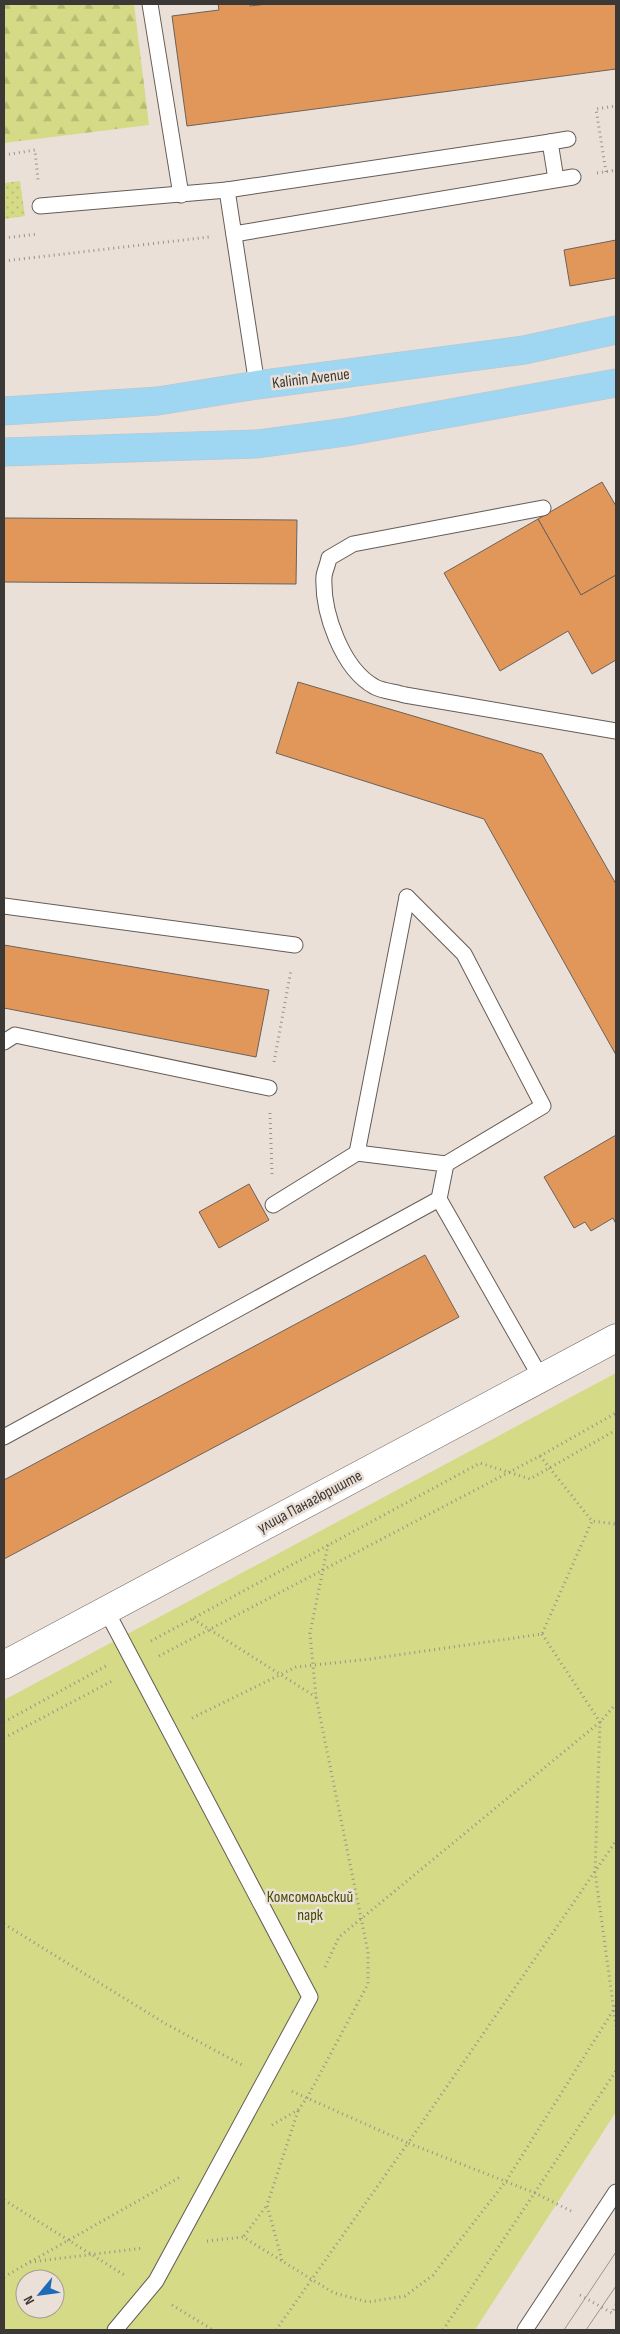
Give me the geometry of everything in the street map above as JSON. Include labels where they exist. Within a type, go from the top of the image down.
[{"type":"main road","name":"Kalinin Avenue","points":[[4,411],[158,401],[524,350],[616,330]]},
{"type":"main road","points":[[4,452],[257,444],[346,432],[616,383]]},
{"type":"street","name":"улица Панагюриште","points":[[4,1665],[616,1338]]},
{"type":"lane","points":[[150,4],[181,195]]},
{"type":"lane","points":[[40,206],[227,190],[568,139]]},
{"type":"lane","points":[[550,142],[556,180]]},
{"type":"lane","points":[[234,234],[573,176]]},
{"type":"lane","points":[[227,190],[257,386]]},
{"type":"lane","points":[[543,508],[353,544],[330,558],[324,575],[325,598],[334,630],[345,659],[360,676],[376,687],[405,695],[616,732]]},
{"type":"lane","points":[[273,1205],[357,1153],[446,1164],[543,1106],[464,954],[407,897],[357,1153]]},
{"type":"lane","points":[[4,906],[295,945]]},
{"type":"lane","points":[[4,1042],[16,1035],[269,1088]]},
{"type":"lane","points":[[446,1164],[439,1198],[541,1378]]},
{"type":"lane","points":[[4,1437],[439,1198]]},
{"type":"lane","points":[[106,1610],[310,1997],[156,2281],[115,2330]]},
{"type":"lane","points":[[525,2330],[616,2192]]},
{"type":"path","points":[[606,172],[596,109],[616,106]]},
{"type":"path","points":[[4,155],[35,150]]},
{"type":"path","points":[[4,238],[42,234]]},
{"type":"path","points":[[4,261],[234,234]]},
{"type":"path","points":[[273,1205],[269,1088],[295,945]]},
{"type":"path","points":[[4,1738],[540,1456],[616,1413]]},
{"type":"path","points":[[4,1722],[480,1463],[530,1479],[616,1430]]},
{"type":"path","points":[[540,1456],[592,1522],[616,1524]]},
{"type":"path","points":[[542,1634],[592,1522]]},
{"type":"path","points":[[192,1619],[316,1697]]},
{"type":"path","points":[[170,1729],[296,1667],[370,1659],[542,1634]]},
{"type":"path","points":[[542,1634],[600,1722],[595,1872],[616,2026]]},
{"type":"path","points":[[310,1997],[339,1937],[600,1722],[616,1704]]},
{"type":"path","points":[[276,2330],[408,2143],[616,1841]]},
{"type":"path","points":[[4,1924],[166,2024],[266,2079],[408,2143],[535,2193],[595,2224]]},
{"type":"path","points":[[4,2277],[30,2262],[243,2236],[334,2293],[368,2302],[404,2296],[433,2275],[506,2181],[615,2008]]},
{"type":"path","points":[[442,2330],[616,2070]]},
{"type":"path","points":[[243,2236],[267,2205],[298,2110]]},
{"type":"path","points":[[4,2200],[213,2330]]},
{"type":"path","points":[[267,2205],[282,2261]]},
{"type":"path","points":[[612,2313],[616,2306]]},
{"type":"green space","points":[[4,4],[134,4],[149,125],[4,143]]},
{"type":"green space","points":[[20,181],[25,216],[4,219],[4,183]]},
{"type":"green space","name":"Комсомольский парк","points":[[616,1373],[616,2112],[475,2330],[4,2330],[4,1700]]},
{"type":"building","points":[[218,4],[250,4],[250,6],[267,4],[616,4],[616,69],[187,126],[172,16],[219,10]]},
{"type":"building","points":[[616,240],[616,278],[570,286],[564,250]]},
{"type":"building","points":[[602,482],[616,506],[616,575],[581,595],[538,519]]},
{"type":"building","points":[[4,518],[297,520],[296,584],[4,582]]},
{"type":"building","points":[[538,519],[581,595],[616,575],[616,660],[592,674],[568,631],[500,671],[444,573]]},
{"type":"building","points":[[298,682],[542,754],[616,884],[616,1055],[484,819],[276,753]]},
{"type":"building","points":[[4,945],[269,990],[256,1057],[4,1008]]},
{"type":"building","points":[[616,1135],[616,1224],[613,1218],[591,1231],[585,1222],[574,1228],[544,1177]]},
{"type":"building","points":[[249,1184],[269,1220],[219,1248],[199,1212]]},
{"type":"building","points":[[425,1255],[459,1317],[4,1559],[4,1480]]},
{"type":"tram line","points":[[564,2330],[616,2252]]},
{"type":"tram line","points":[[586,2330],[616,2286]]}]
